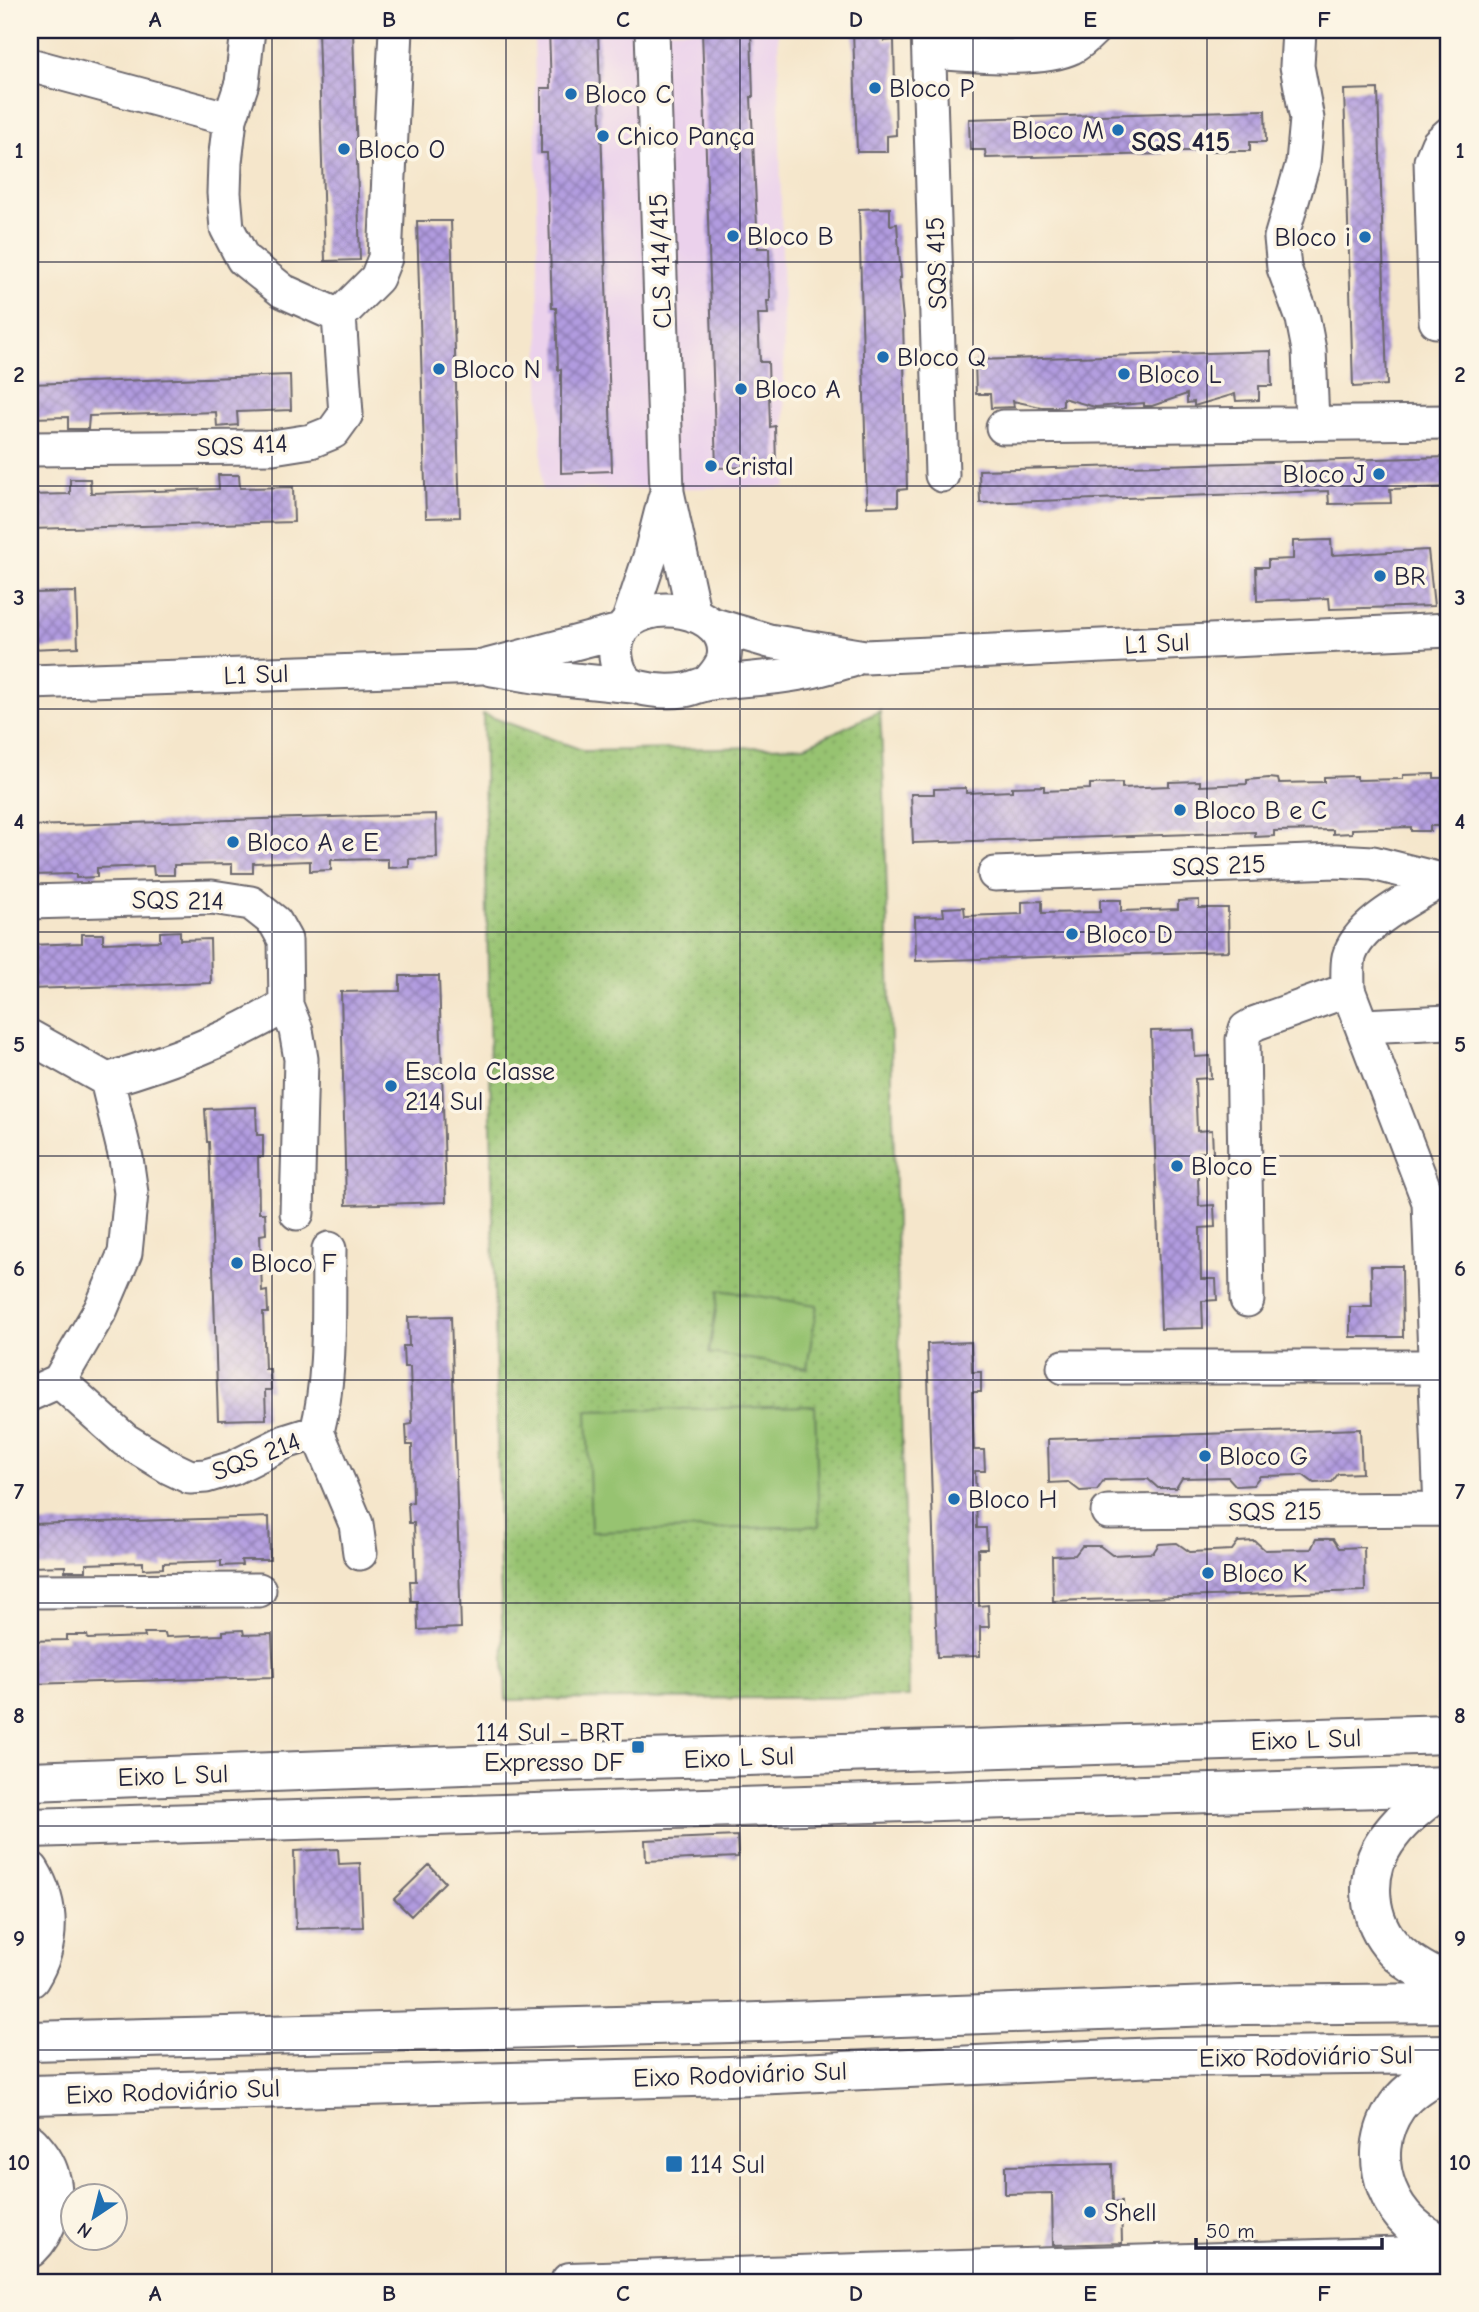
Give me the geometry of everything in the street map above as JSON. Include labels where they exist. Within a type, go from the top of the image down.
[{"type":"main road","name":"Eixo L Sul","points":[[30,1781],[1449,1734]]},
{"type":"main road","name":"Eixo L Sul","points":[[30,1829],[1447,1786]]},
{"type":"main road","points":[[1447,1786],[1403,1819],[1384,1842],[1371,1878],[1375,1917],[1395,1950],[1422,1971],[1449,1984]]},
{"type":"main road","points":[[30,1871],[38,1885],[47,1921],[39,1962],[30,1978]]},
{"type":"main road","name":"Eixo Rodoviário Sul","points":[[30,2041],[703,2024],[1228,2005],[1449,2003]]},
{"type":"main road","name":"Eixo Rodoviário Sul","points":[[30,2095],[715,2076],[1158,2057],[1449,2054]]},
{"type":"main road","points":[[1449,2068],[1415,2088],[1397,2105],[1382,2137],[1380,2161],[1381,2177],[1400,2213],[1419,2231],[1438,2243],[1449,2246]]},
{"type":"main road","points":[[30,2144],[40,2155],[51,2178],[51,2212],[39,2239],[30,2248]]},
{"type":"main road","points":[[570,2282],[1449,2255]]},
{"type":"street","points":[[248,30],[242,83],[230,119],[224,183],[227,228],[243,259],[283,291],[339,316],[377,278],[385,258],[396,30]]},
{"type":"street","name":"CLS 414/415","points":[[652,30],[667,492],[703,619]]},
{"type":"street","name":"SQS 415","points":[[942,475],[929,41],[1023,56],[1054,53],[1073,47],[1093,30]]},
{"type":"street","points":[[1299,30],[1297,66],[1307,119],[1303,163],[1281,238],[1284,268],[1303,319],[1309,350],[1312,423]]},
{"type":"street","points":[[30,65],[230,119]]},
{"type":"street","points":[[1436,321],[1431,161],[1438,144],[1449,134]]},
{"type":"street","name":"SQS 414","points":[[30,449],[273,447],[311,441],[333,432],[346,414],[339,316]]},
{"type":"street","points":[[1003,427],[1449,422]]},
{"type":"street","name":"CLS 414/415","points":[[624,627],[650,557],[667,492]]},
{"type":"street","points":[[656,610],[670,610],[703,619],[722,641],[724,656],[719,669],[706,684],[685,690],[660,691],[634,686],[622,674],[615,659],[615,646],[624,627],[656,610]]},
{"type":"street","name":"L1 Sul","points":[[703,619],[769,642],[865,657],[1449,630]]},
{"type":"street","name":"L1 Sul","points":[[483,667],[624,627]]},
{"type":"street","name":"L1 Sul","points":[[706,684],[805,673],[865,657]]},
{"type":"street","name":"L1 Sul","points":[[30,682],[483,667],[534,676],[634,686]]},
{"type":"street","name":"SQS 215","points":[[995,874],[1336,861],[1373,863],[1445,880]]},
{"type":"street","name":"SQS 215","points":[[1108,1513],[1445,1511],[1435,1367],[1439,1201],[1348,990],[1349,957],[1369,926],[1445,880]]},
{"type":"street","name":"SQS 214","points":[[30,902],[212,897],[251,904],[275,922],[285,940],[286,1005],[296,1030],[301,1059],[297,1213]]},
{"type":"street","points":[[1247,1300],[1243,1039],[1246,1029],[1348,990]]},
{"type":"street","points":[[30,1037],[107,1080],[155,1066],[231,1037],[286,1005]]},
{"type":"street","points":[[1363,1026],[1449,1021]]},
{"type":"street","name":"SQS 214","points":[[107,1080],[127,1158],[131,1193],[125,1254],[101,1309],[44,1387],[125,1440],[190,1477],[206,1476],[233,1468],[285,1442],[317,1432]]},
{"type":"street","name":"SQS 214","points":[[329,1249],[326,1388],[317,1432],[356,1524],[360,1553]]},
{"type":"street","points":[[1064,1367],[1435,1367]]},
{"type":"street","points":[[30,1591],[259,1590]]},
{"type":"shaded area","points":[[534,30],[778,30],[786,487],[542,490]]},
{"type":"green space","points":[[880,711],[909,1697],[506,1700],[500,1576],[483,714],[585,751],[805,746]]},
{"type":"green space","points":[[719,1290],[817,1305],[807,1368],[709,1353]]},
{"type":"green space","points":[[815,1406],[819,1526],[591,1532],[587,1411]]},
{"type":"building","name":"Bloco O","points":[[318,30],[353,30],[360,260],[325,261]]},
{"type":"building","points":[[549,30],[598,30],[612,471],[561,473],[561,369],[558,370],[556,308],[552,308],[547,153],[541,153],[541,88],[551,88]]},
{"type":"building","points":[[702,30],[751,30],[751,97],[758,248],[769,248],[768,314],[758,314],[760,362],[768,362],[770,427],[775,426],[776,466],[716,468]]},
{"type":"building","name":"Bloco P","points":[[853,30],[883,30],[884,41],[894,40],[896,135],[887,136],[887,152],[857,152]]},
{"type":"building","name":"Bloco i","points":[[1378,89],[1387,385],[1353,387],[1344,90]]},
{"type":"building","name":"Bloco M","points":[[1265,110],[1266,142],[1250,142],[1250,151],[1166,151],[1166,154],[986,158],[985,150],[970,150],[969,119]]},
{"type":"building","name":"Bloco Q","points":[[890,208],[890,225],[897,224],[901,278],[907,489],[898,490],[898,506],[867,507],[859,209]]},
{"type":"building","name":"Bloco N","points":[[417,221],[451,221],[460,517],[426,518]]},
{"type":"building","name":"Bloco L","points":[[1271,351],[1272,386],[1259,386],[1259,400],[1236,401],[1235,394],[1194,406],[1194,402],[1187,403],[1187,394],[1152,406],[1144,406],[1144,403],[1095,407],[1063,398],[1063,406],[1057,407],[1041,407],[1013,401],[1014,407],[991,408],[990,394],[976,394],[975,360]]},
{"type":"building","points":[[290,375],[291,410],[237,412],[238,425],[217,427],[216,412],[89,416],[88,429],[68,429],[68,417],[30,418],[30,384]]},
{"type":"building","points":[[1449,457],[1449,487],[1390,489],[1391,503],[1329,504],[1328,491],[980,503],[979,470]]},
{"type":"building","points":[[218,475],[239,475],[240,488],[293,487],[294,522],[30,529],[30,495],[70,494],[70,479],[90,479],[91,493],[219,489]]},
{"type":"building","name":"BR","points":[[1331,540],[1332,555],[1428,550],[1434,606],[1330,609],[1329,598],[1257,601],[1256,567],[1268,567],[1268,560],[1293,559],[1293,541]]},
{"type":"building","points":[[76,592],[78,647],[30,649],[30,593]]},
{"type":"building","name":"Bloco B e C","points":[[1434,774],[1434,778],[1449,778],[1449,826],[1430,826],[1430,831],[1411,831],[1411,827],[1352,829],[1352,833],[1333,834],[1333,830],[1274,831],[1274,836],[1255,837],[1255,832],[913,843],[911,794],[934,794],[934,789],[966,788],[966,793],[1012,791],[1012,787],[1044,786],[1044,791],[1090,789],[1090,784],[1122,783],[1122,788],[1169,786],[1169,782],[1200,781],[1200,786],[1247,784],[1247,780],[1269,778],[1278,779],[1279,783],[1324,782],[1324,777],[1357,776],[1357,780],[1403,779],[1403,775]]},
{"type":"building","name":"Bloco A e E","points":[[436,814],[437,858],[409,859],[409,867],[388,868],[388,859],[331,860],[331,870],[310,871],[310,861],[253,863],[253,873],[232,873],[232,864],[174,865],[174,875],[154,875],[153,866],[97,868],[97,877],[76,878],[76,874],[30,875],[30,826]]},
{"type":"building","name":"Bloco D","points":[[1100,900],[1121,900],[1121,911],[1178,909],[1178,901],[1199,900],[1199,908],[1228,908],[1229,951],[916,961],[915,917],[944,916],[943,908],[964,907],[965,916],[1022,914],[1022,902],[1042,901],[1042,913],[1100,912]]},
{"type":"building","points":[[180,931],[180,940],[210,939],[211,983],[30,989],[30,945],[82,943],[82,934],[103,934],[103,943],[160,941],[160,932]]},
{"type":"building","name":"Escola Classe 214 Sul","points":[[400,976],[439,976],[446,1202],[346,1205],[341,992],[400,991]]},
{"type":"building","name":"Bloco E","points":[[1194,1030],[1195,1057],[1210,1056],[1211,1078],[1195,1079],[1197,1131],[1212,1130],[1213,1152],[1197,1152],[1199,1206],[1214,1205],[1215,1227],[1200,1228],[1201,1279],[1216,1279],[1217,1300],[1202,1301],[1203,1328],[1161,1329],[1151,1031]]},
{"type":"building","name":"Bloco F","points":[[256,1107],[257,1135],[263,1135],[263,1157],[258,1157],[259,1213],[265,1213],[266,1234],[260,1235],[262,1292],[267,1291],[268,1313],[263,1313],[265,1369],[270,1369],[271,1390],[265,1390],[266,1419],[218,1420],[209,1142],[205,1109]]},
{"type":"building","points":[[1371,1266],[1402,1266],[1403,1337],[1350,1337],[1350,1307],[1372,1307]]},
{"type":"building","points":[[451,1316],[461,1628],[418,1630],[417,1601],[411,1601],[410,1581],[416,1581],[414,1523],[409,1523],[408,1503],[413,1502],[412,1445],[407,1445],[406,1425],[412,1424],[410,1367],[404,1367],[403,1346],[409,1346],[408,1317]]},
{"type":"building","name":"Bloco H","points":[[971,1342],[972,1372],[981,1372],[981,1392],[972,1392],[974,1450],[984,1450],[985,1471],[975,1471],[977,1528],[986,1528],[987,1549],[978,1549],[979,1606],[988,1605],[989,1627],[980,1627],[980,1656],[937,1657],[927,1344]]},
{"type":"building","name":"Bloco G","points":[[1360,1429],[1362,1473],[1338,1474],[1332,1482],[1314,1483],[1303,1475],[1260,1476],[1253,1485],[1236,1486],[1228,1477],[1182,1478],[1176,1488],[1158,1488],[1148,1479],[1104,1480],[1097,1490],[1080,1491],[1068,1482],[1049,1483],[1048,1439]]},
{"type":"building","points":[[269,1517],[270,1560],[241,1560],[242,1565],[221,1566],[221,1561],[163,1563],[163,1568],[143,1569],[143,1562],[86,1564],[86,1571],[65,1571],[65,1566],[30,1567],[30,1524]]},
{"type":"building","name":"Bloco K","points":[[1316,1539],[1333,1539],[1339,1548],[1364,1547],[1365,1591],[1053,1601],[1052,1556],[1075,1555],[1082,1546],[1100,1546],[1112,1555],[1153,1553],[1159,1544],[1177,1543],[1190,1552],[1232,1550],[1238,1542],[1255,1541],[1265,1550],[1311,1549]]},
{"type":"building","points":[[243,1630],[244,1635],[272,1634],[274,1677],[30,1684],[30,1641],[67,1640],[67,1635],[87,1635],[88,1639],[145,1637],[144,1633],[165,1633],[166,1637],[223,1635],[223,1631]]},
{"type":"building","points":[[737,1836],[738,1857],[646,1861],[645,1840]]},
{"type":"building","points":[[338,1849],[339,1864],[360,1863],[363,1927],[296,1929],[294,1851]]},
{"type":"building","points":[[429,1865],[445,1882],[411,1916],[394,1899]]},
{"type":"building","points":[[1112,2164],[1113,2203],[1121,2202],[1122,2243],[1053,2245],[1052,2193],[1005,2194],[1005,2166]]},
{"type":"place","name":"Bloco P","points":[[875,88]]},
{"type":"place","name":"Bloco C","points":[[571,94]]},
{"type":"place","name":"Bloco M","points":[[1118,130]]},
{"type":"place","name":"Chico Pança","points":[[603,136]]},
{"type":"place","name":"Bloco O","points":[[344,149]]},
{"type":"place","name":"Bloco B","points":[[733,236]]},
{"type":"place","name":"Bloco i","points":[[1365,237]]},
{"type":"place","name":"Bloco Q","points":[[883,357]]},
{"type":"place","name":"Bloco N","points":[[439,369]]},
{"type":"place","name":"Bloco L","points":[[1124,374]]},
{"type":"place","name":"Bloco A","points":[[741,389]]},
{"type":"place","name":"Cristal","points":[[711,466]]},
{"type":"place","name":"Bloco J","points":[[1379,474]]},
{"type":"place","name":"BR","points":[[1380,576]]},
{"type":"place","name":"Bloco B e C","points":[[1180,810]]},
{"type":"place","name":"Bloco A e E","points":[[233,842]]},
{"type":"place","name":"Bloco D","points":[[1072,934]]},
{"type":"place","name":"Escola Classe 214 Sul","points":[[391,1086]]},
{"type":"place","name":"Bloco E","points":[[1177,1166]]},
{"type":"place","name":"Bloco F","points":[[237,1263]]},
{"type":"place","name":"Bloco G","points":[[1205,1456]]},
{"type":"place","name":"Bloco H","points":[[954,1499]]},
{"type":"place","name":"Bloco K","points":[[1208,1573]]},
{"type":"place","name":"114 Sul - BRT Expresso DF","points":[[638,1747]]},
{"type":"place","name":"114 Sul","points":[[674,2164]]},
{"type":"place","name":"Shell","points":[[1090,2212]]},
{"type":"district","name":"SQS 415","points":[[1181,141]]}]
